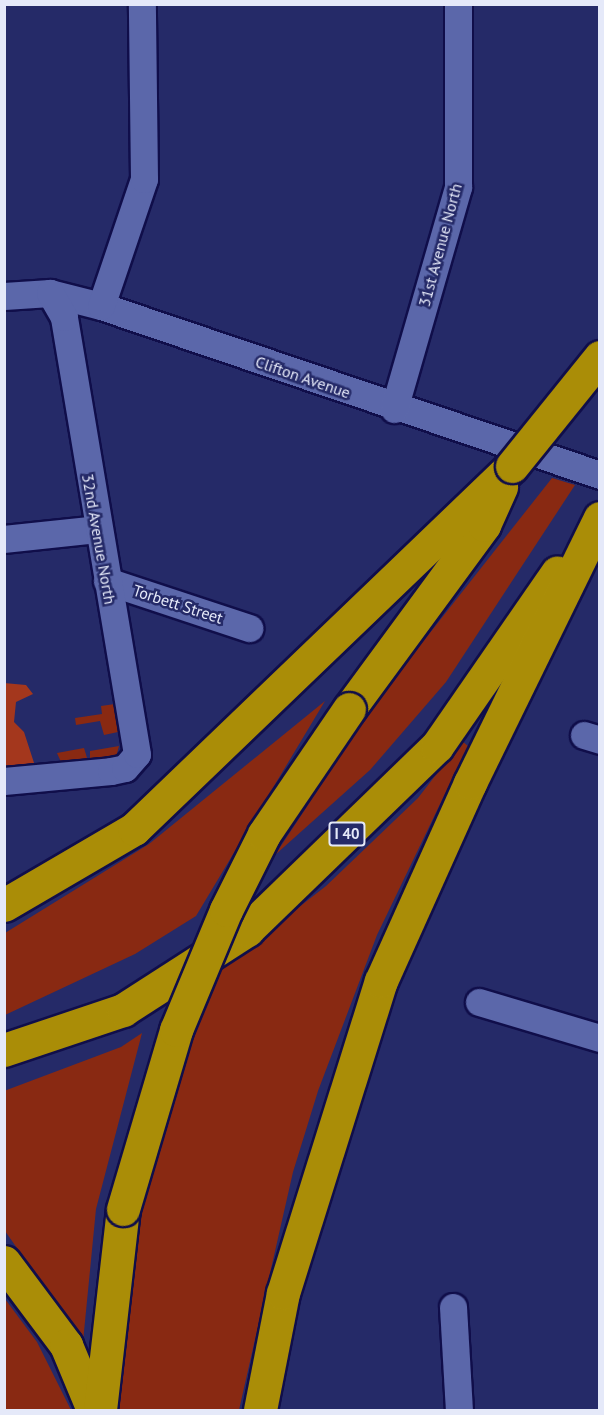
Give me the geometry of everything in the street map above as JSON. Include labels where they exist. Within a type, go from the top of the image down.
[{"type":"highway","points":[[4,905],[134,829],[511,467],[600,357]]},
{"type":"highway","points":[[100,1410],[123,1209],[176,1030],[264,834],[349,709],[484,525],[511,467]]},
{"type":"highway","name":"I 40","points":[[4,1050],[123,1010],[247,930],[437,746],[600,512]]},
{"type":"highway","points":[[260,1410],[283,1293],[381,981],[600,518]]},
{"type":"highway","points":[[4,1262],[66,1345],[93,1410]]},
{"type":"street","points":[[101,306],[144,179],[142,4]]},
{"type":"street","name":"31st Avenue North","points":[[394,409],[458,187],[458,4]]},
{"type":"street","name":"Clifton Avenue","points":[[4,296],[50,293],[101,306],[394,409],[600,475]]},
{"type":"street","name":"32nd Avenue North","points":[[4,781],[111,771],[134,762],[138,745],[97,530],[64,317],[50,293]]},
{"type":"street","points":[[4,539],[97,530]]},
{"type":"street","name":"Torbett Street","points":[[107,581],[249,628]]},
{"type":"street","points":[[479,1002],[600,1038]]},
{"type":"street","points":[[453,1307],[459,1410]]},
{"type":"shaded area","points":[[552,478],[575,485],[446,682],[370,770],[275,855],[377,700]]},
{"type":"shaded area","points":[[4,683],[26,685],[33,694],[16,702],[14,722],[24,732],[36,769],[5,770]]},
{"type":"shaded area","points":[[325,701],[196,916],[135,954],[5,1015],[5,933],[149,844]]},
{"type":"shaded area","points":[[115,704],[118,732],[104,735],[100,721],[76,725],[75,718],[102,714],[101,706]]},
{"type":"shaded area","points":[[462,741],[468,746],[377,935],[318,1091],[293,1172],[239,1410],[117,1410],[145,1187],[167,1103],[214,973],[326,886],[418,798]]},
{"type":"shaded area","points":[[119,746],[116,757],[90,760],[90,751]]},
{"type":"shaded area","points":[[84,748],[88,761],[61,762],[57,753]]},
{"type":"shaded area","points":[[142,1033],[96,1209],[83,1342],[5,1231],[4,1091],[121,1047]]},
{"type":"shaded area","points":[[5,1299],[37,1342],[71,1410],[5,1410]]}]
